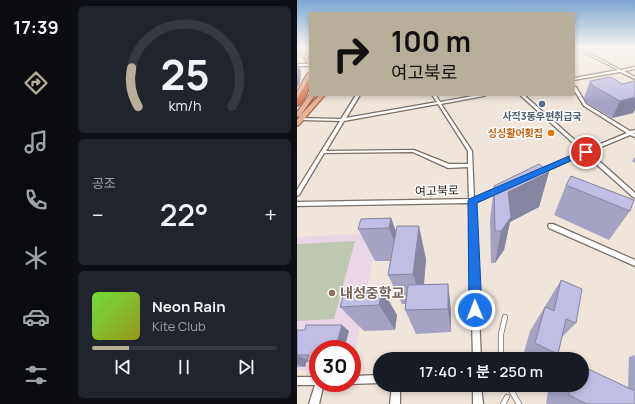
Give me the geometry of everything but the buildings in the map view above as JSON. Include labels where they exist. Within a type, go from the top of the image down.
[{"type":"highway","points":[[297,104],[303,96],[309,83]]},
{"type":"main road","points":[[297,97],[309,76]]},
{"type":"main road","points":[[298,119],[311,96]]},
{"type":"main road","points":[[298,119],[321,96]]},
{"type":"street","points":[[612,66],[635,78]]},
{"type":"street","points":[[575,79],[635,68]]},
{"type":"street","points":[[575,89],[585,105],[633,133]]},
{"type":"street","points":[[297,194],[357,96]]},
{"type":"street","points":[[435,96],[470,151],[473,201],[477,352]]},
{"type":"street","points":[[298,119],[343,120],[478,96]]},
{"type":"street","points":[[523,96],[635,196]]},
{"type":"street","points":[[536,174],[633,133]]},
{"type":"street","points":[[323,152],[414,151],[448,166],[471,165]]},
{"type":"street","name":"여고북로","points":[[297,204],[473,201],[501,189]]},
{"type":"street","points":[[551,226],[635,263]]},
{"type":"street","points":[[361,380],[373,379]]},
{"type":"street","points":[[297,381],[309,382]]},
{"type":"street","points":[[314,404],[317,392]]},
{"type":"street","points":[[395,404],[396,392]]},
{"type":"street","points":[[477,392],[478,404]]},
{"type":"lane","points":[[501,352],[501,334],[505,317]]},
{"type":"lane","points":[[512,392],[519,404]]},
{"type":"lane","points":[[503,404],[507,397]]},
{"type":"shaded area","name":"내성중학교","points":[[378,233],[357,340],[309,340],[309,369],[297,370],[297,237]]},
{"type":"green space","points":[[355,241],[334,319],[297,321],[297,244]]},
{"type":"tunnel","points":[[297,118],[315,96]]},
{"type":"place","name":"사직3동우편취급국","points":[[542,104]]},
{"type":"place","name":"싱싱활어횟집","points":[[551,133]]},
{"type":"place","name":"내성중학교","points":[[332,293]]},
{"type":"route","points":[[475,310],[473,201],[586,152]]}]
